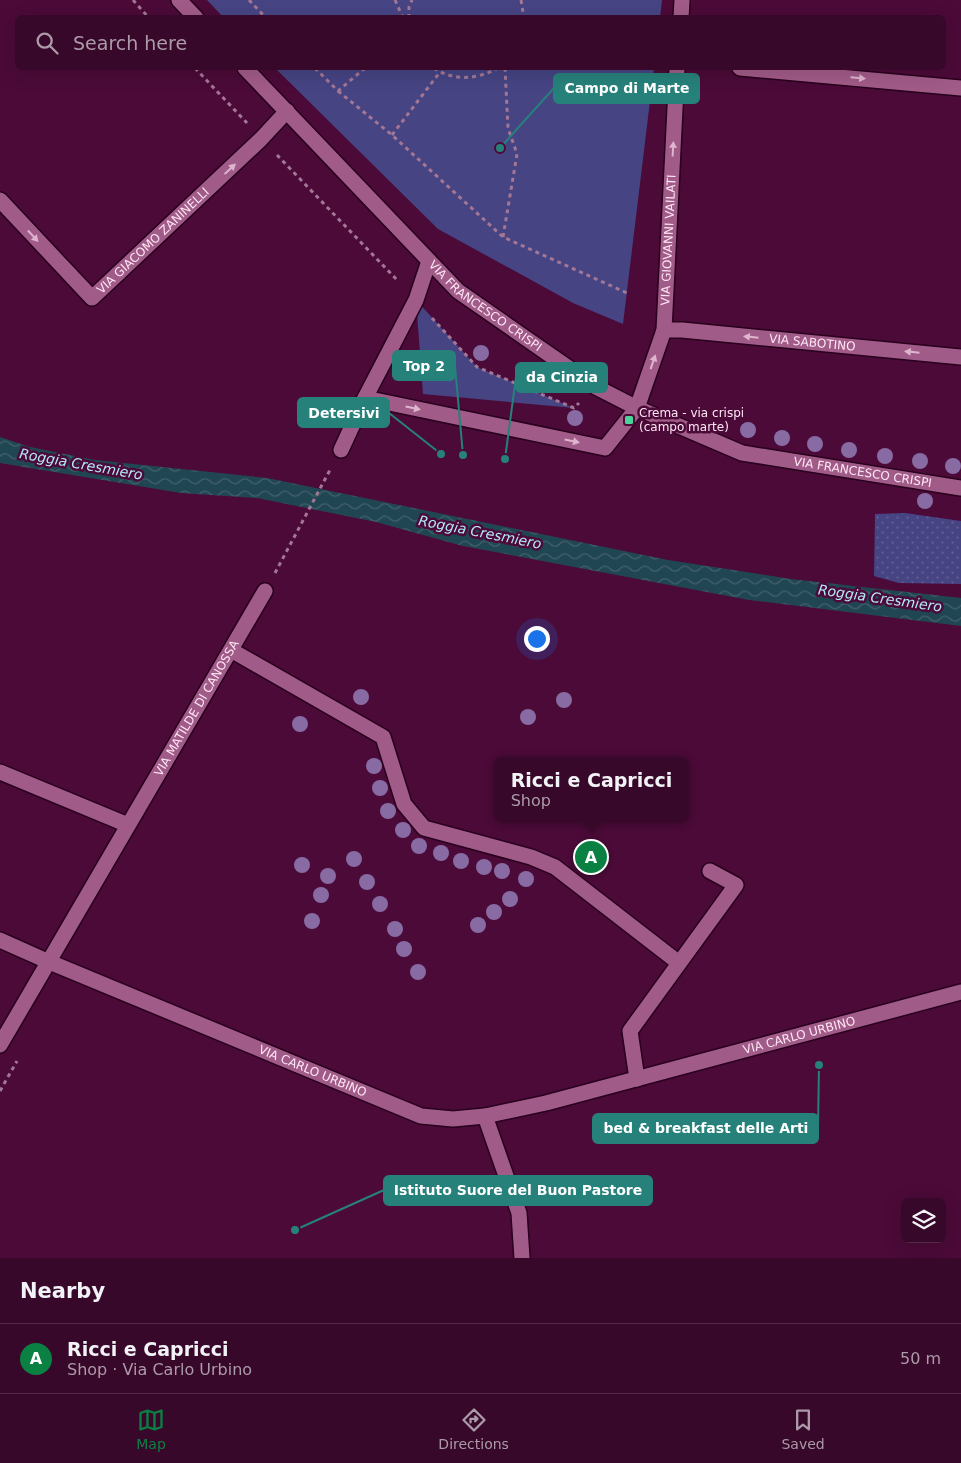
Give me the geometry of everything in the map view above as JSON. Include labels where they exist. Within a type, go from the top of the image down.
[{"type":"street","points":[[179,0],[193,15]]},
{"type":"street","points":[[681,15],[682,0]]},
{"type":"street","name":"VIA FRANCESCO CRISPI","points":[[247,70],[458,291],[596,387],[637,408],[742,453],[961,488]]},
{"type":"street","name":"VIA GIOVANNI VAILATI","points":[[365,398],[605,448],[637,408],[664,330],[677,70]]},
{"type":"street","points":[[762,70],[961,88]]},
{"type":"street","name":"VIA GIACOMO ZANINELLI","points":[[0,200],[92,298],[261,139],[288,111]]},
{"type":"street","points":[[341,450],[365,398],[416,300],[429,261]]},
{"type":"street","name":"VIA SABOTINO","points":[[664,330],[682,330],[961,357]]},
{"type":"street","name":"VIA MATILDE DI CANOSSA","points":[[0,1045],[265,591]]},
{"type":"street","points":[[231,650],[383,737],[404,804],[424,828],[531,856],[555,867],[679,963]]},
{"type":"street","points":[[0,772],[128,825]]},
{"type":"street","points":[[637,1079],[630,1031],[736,885],[710,870]]},
{"type":"street","name":"VIA CARLO URBINO","points":[[0,940],[47,962],[421,1116],[452,1119],[485,1116],[546,1103],[961,992]]},
{"type":"street","points":[[485,1116],[519,1212],[522,1258]]},
{"type":"path","points":[[133,0],[146,15]]},
{"type":"path","points":[[249,0],[263,15]]},
{"type":"path","points":[[395,0],[402,15]]},
{"type":"path","points":[[408,15],[412,0]]},
{"type":"path","points":[[521,0],[524,15]]},
{"type":"path","points":[[197,70],[477,366],[574,408],[596,387]]},
{"type":"path","points":[[317,70],[338,91],[392,135],[503,237],[627,292]]},
{"type":"path","points":[[338,91],[363,70]]},
{"type":"path","points":[[437,70],[462,78],[485,75],[494,70]]},
{"type":"path","points":[[503,237],[517,154],[508,128],[505,70]]},
{"type":"path","points":[[392,135],[440,72]]},
{"type":"path","points":[[265,591],[341,450]]},
{"type":"shaded area","points":[[207,0],[662,0],[660,15],[221,15]]},
{"type":"shaded area","points":[[277,70],[654,70],[623,324],[573,303],[438,229]]},
{"type":"shaded area","points":[[416,300],[477,367],[574,408],[423,394]]},
{"type":"shaded area","points":[[905,513],[961,521],[961,584],[899,583],[874,576],[875,514]]},
{"type":"water","name":"Roggia Cresmiero","points":[[0,437],[30,447],[95,460],[267,478],[668,560],[791,579],[961,598],[961,626],[749,600],[463,546],[376,522],[257,498],[181,493],[0,463]]},
{"type":"place","name":"Campo di Marte","points":[[500,148]]},
{"type":"place","name":"Crema - via crispi (campo marte)","points":[[629,420]]},
{"type":"place","name":"Detersivi","points":[[441,454]]},
{"type":"place","name":"Top 2","points":[[463,455]]},
{"type":"place","name":"da Cinzia","points":[[505,459]]},
{"type":"place","name":"Ricci e Capricci","points":[[591,857]]},
{"type":"place","name":"bed & breakfast delle Arti","points":[[819,1065]]},
{"type":"place","name":"Istituto Suore del Buon Pastore","points":[[295,1230]]}]
